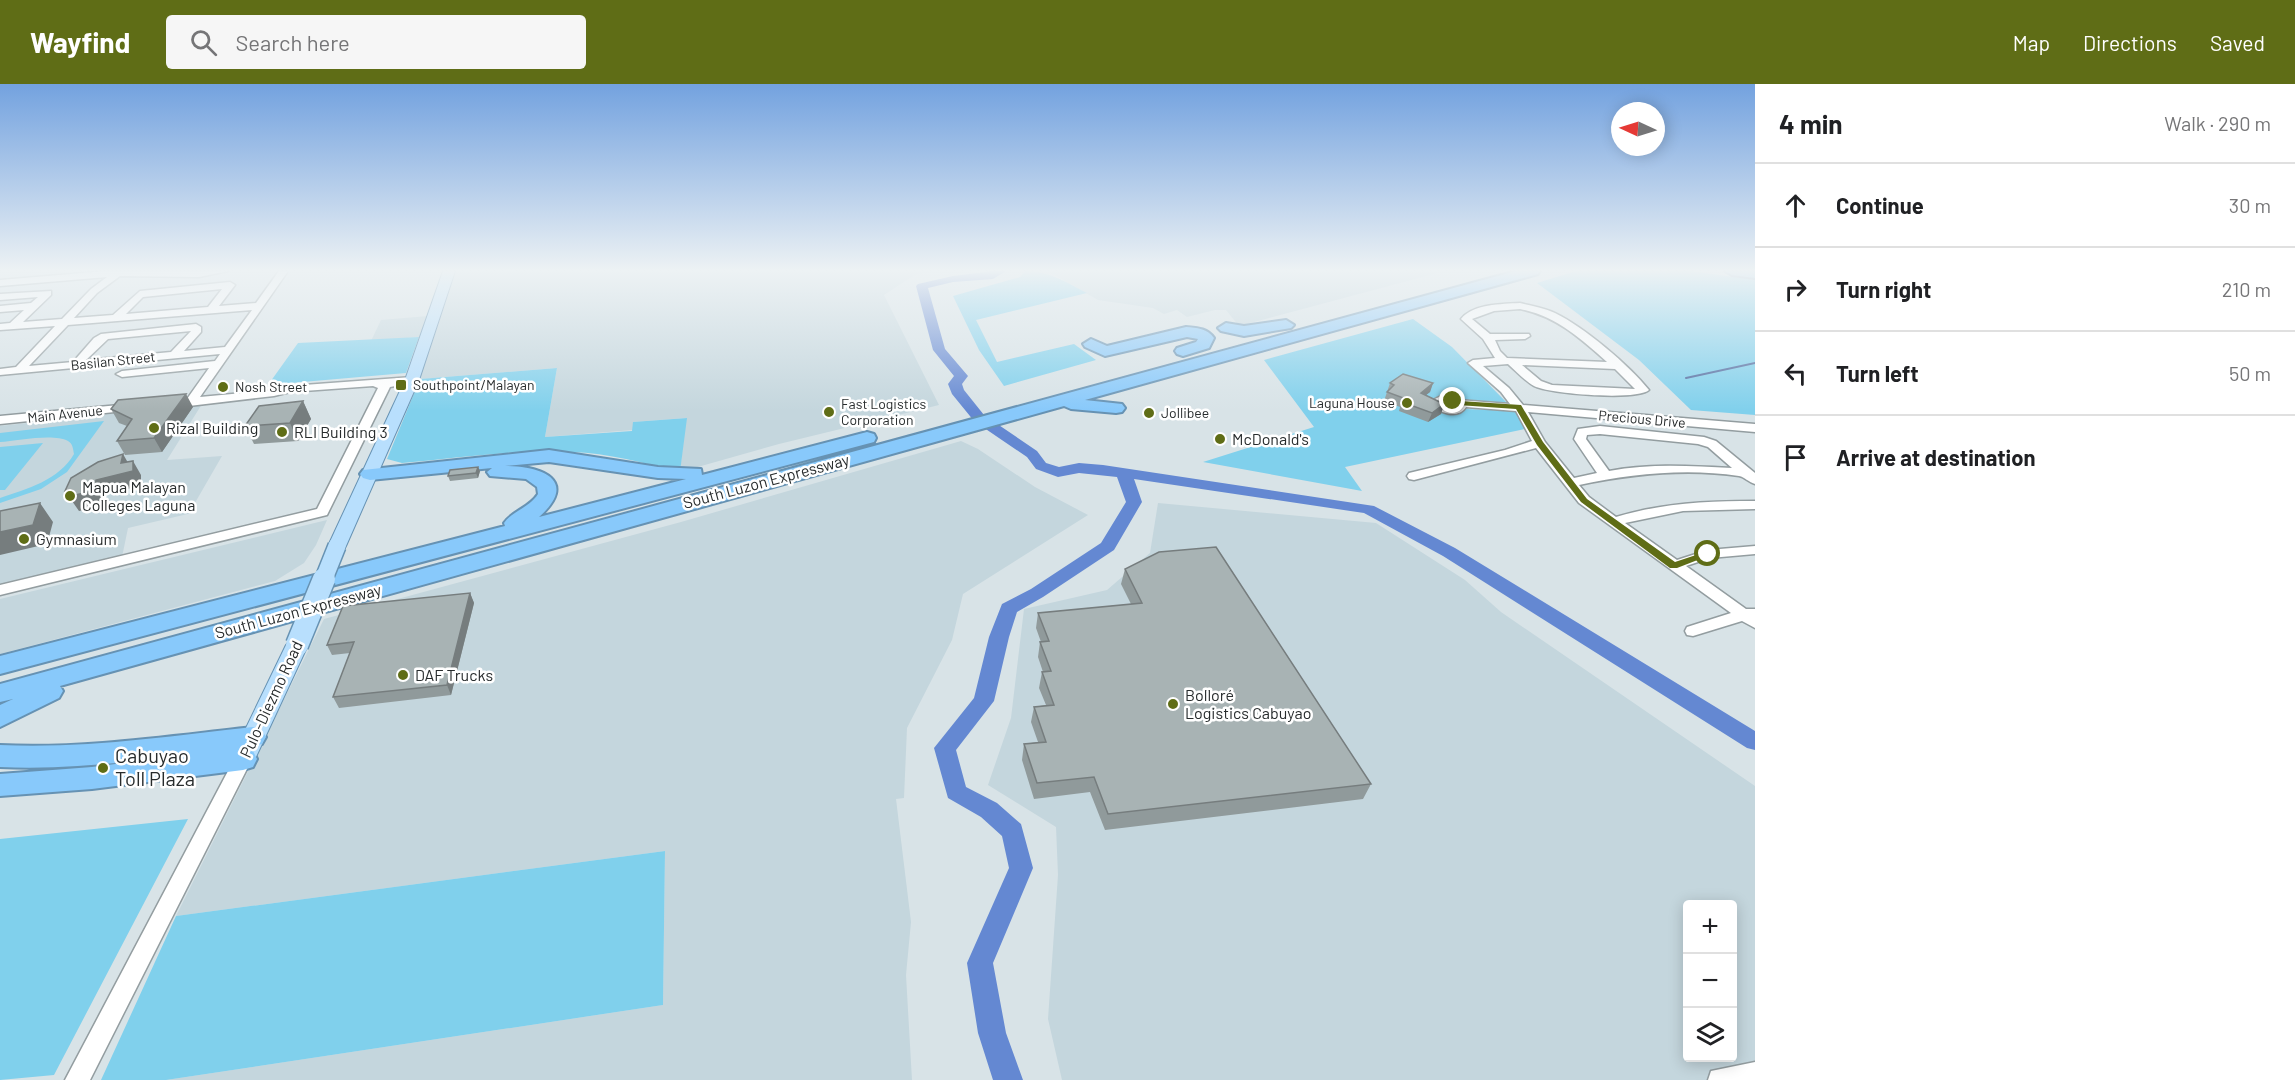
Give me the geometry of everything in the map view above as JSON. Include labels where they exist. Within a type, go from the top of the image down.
[{"type":"highway","name":"South Luzon Expressway","points":[[1021,405],[1054,403],[1335,317]]},
{"type":"highway","name":"South Luzon Expressway","points":[[0,665],[761,465],[1021,405],[1183,351],[1293,330],[1344,317]]},
{"type":"highway","points":[[1226,328],[1244,331],[1293,330]]},
{"type":"highway","points":[[1252,359],[1293,330]]},
{"type":"highway","points":[[1091,344],[1105,351],[1186,332],[1199,333],[1206,338],[1203,345],[1183,351]]},
{"type":"highway","points":[[1054,403],[1116,408]]},
{"type":"highway","name":"South Luzon Expressway","points":[[0,693],[950,423]]},
{"type":"highway","points":[[367,480],[549,456],[577,457],[665,474],[761,465]]},
{"type":"highway","points":[[367,480],[509,471],[528,473],[544,479],[549,485],[549,495],[530,516],[446,548]]},
{"type":"highway","points":[[0,717],[32,698],[175,645]]},
{"type":"highway","points":[[0,756],[46,758],[248,748]]},
{"type":"highway","points":[[0,785],[92,778],[248,748]]},
{"type":"main road","name":"Pulo-Diezmo Road","points":[[248,748],[297,645],[338,546],[412,380],[433,317]]},
{"type":"street","points":[[13,326],[22,317]]},
{"type":"street","points":[[19,370],[70,317]]},
{"type":"street","points":[[0,327],[122,317]]},
{"type":"street","points":[[191,402],[251,317]]},
{"type":"street","points":[[1468,317],[1466,319],[1469,324],[1488,337],[1494,345],[1495,352],[1537,383],[1550,388],[1633,393],[1643,390],[1618,366],[1558,317]]},
{"type":"street","points":[[76,365],[98,340],[105,336],[196,327],[196,332],[174,355]]},
{"type":"street","points":[[1488,337],[1525,336]]},
{"type":"street","name":"Basilan Street","points":[[0,372],[227,350]]},
{"type":"street","points":[[1618,366],[1473,363],[1523,409],[1539,443],[1584,500],[1673,566],[1751,616]]},
{"type":"street","points":[[122,375],[218,364]]},
{"type":"street","points":[[161,405],[274,393],[372,387],[387,382],[412,380]]},
{"type":"street","points":[[0,590],[321,512],[387,382]]},
{"type":"street","name":"Precious Drive","points":[[1459,405],[1755,428]]},
{"type":"street","name":"Main Avenue","points":[[0,420],[140,407]]},
{"type":"street","points":[[1605,475],[1580,439],[1582,432],[1600,430],[1700,440],[1712,444],[1750,476]]},
{"type":"street","points":[[1414,476],[1509,453],[1539,443]]},
{"type":"street","points":[[1570,483],[1605,475],[1674,469],[1750,476]]},
{"type":"street","points":[[1613,522],[1646,511],[1686,505],[1755,505]]},
{"type":"street","points":[[1673,566],[1708,554],[1755,550]]},
{"type":"street","points":[[1693,631],[1751,616]]},
{"type":"street","name":"Pulo-Diezmo Road","points":[[77,1080],[248,748]]},
{"type":"street","points":[[1720,1080],[1755,1074]]},
{"type":"shaded area","points":[[427,317],[419,337],[371,341],[381,320]]},
{"type":"shaded area","points":[[441,317],[895,317],[939,405],[779,444],[680,472],[686,418],[633,422],[633,430],[545,437],[557,368],[420,379]]},
{"type":"shaded area","points":[[963,317],[986,317],[976,320],[997,362],[1074,344],[1096,360],[1004,386],[979,350]]},
{"type":"shaded area","points":[[1232,317],[1271,317],[1239,326]]},
{"type":"shaded area","points":[[1583,317],[1755,317],[1755,415],[1691,410],[1639,360]]},
{"type":"shaded area","points":[[1413,319],[1452,347],[1509,405],[1460,402],[1466,409],[1515,411],[1525,429],[1345,467],[1362,491],[1203,462],[1314,427],[1264,360]]},
{"type":"shaded area","points":[[419,337],[406,373],[268,385],[298,343]]},
{"type":"shaded area","points":[[557,368],[545,437],[632,431],[633,422],[687,418],[680,472],[612,456],[551,451],[402,463],[387,459],[420,379]]},
{"type":"shaded area","name":"Mapua Malayan Colleges Laguna","points":[[202,404],[167,460],[222,456],[192,508],[192,513],[128,528],[122,557],[0,586],[0,426]]},
{"type":"shaded area","points":[[104,421],[67,472],[41,489],[0,503],[0,498],[51,477],[68,463],[74,454],[71,444],[61,439],[44,438],[0,442],[0,433]]},
{"type":"shaded area","points":[[961,441],[978,449],[1035,487],[1088,515],[963,594],[952,640],[907,728],[904,798],[896,799],[911,922],[906,975],[912,1080],[166,1080],[663,1005],[665,851],[176,916],[324,619],[681,522]]},
{"type":"shaded area","points":[[43,443],[5,490],[0,490],[0,447]]},
{"type":"shaded area","points":[[1158,503],[1376,523],[1465,580],[1501,612],[1755,786],[1755,1080],[1062,1080],[1048,1019],[1058,875],[1056,827],[988,785],[1011,718],[1024,609],[1107,590],[1150,553]]},
{"type":"shaded area","points":[[327,520],[316,545],[304,563],[275,581],[0,654],[0,599]]},
{"type":"shaded area","points":[[188,819],[54,1075],[0,1080],[0,839]]},
{"type":"shaded area","points":[[665,851],[663,1005],[166,1080],[101,1080],[176,916]]},
{"type":"building","points":[[1403,374],[1433,383],[1421,393],[1444,404],[1432,413],[1402,402],[1406,399],[1387,392],[1394,385],[1390,383]]},
{"type":"building","points":[[186,394],[154,438],[117,441],[132,419],[111,409],[118,400]]},
{"type":"building","points":[[303,401],[290,423],[245,426],[259,406]]},
{"type":"building","points":[[123,454],[121,463],[133,461],[133,471],[96,480],[94,491],[70,496],[72,490],[65,491],[71,478],[98,462]]},
{"type":"building","points":[[478,467],[476,473],[448,476],[450,470]]},
{"type":"building","points":[[40,503],[33,525],[0,532],[0,511]]},
{"type":"building","name":"Bolloré Logistics Cabuyao","points":[[1216,547],[1371,784],[1108,814],[1094,777],[1037,783],[1024,744],[1046,742],[1034,707],[1054,705],[1042,672],[1051,671],[1040,642],[1049,641],[1038,613],[1142,603],[1125,569],[1159,552]]},
{"type":"building","name":"DAF Trucks","points":[[470,593],[447,685],[333,697],[354,642],[327,645],[343,606]]},
{"type":"waterway","points":[[930,317],[939,350],[961,376],[955,384],[957,391],[979,418],[1032,454],[1041,466],[1058,472],[1079,468],[1124,473]]},
{"type":"waterway","points":[[1686,378],[1755,363]]},
{"type":"waterway","points":[[1008,1080],[992,1033],[980,963],[1021,868],[1013,831],[989,810],[956,792],[945,748],[984,701],[999,637],[1009,608],[1037,593],[1108,546],[1134,502],[1124,473]]},
{"type":"waterway","points":[[1124,473],[1368,509],[1449,552],[1755,742]]},
{"type":"place","name":"Southpoint/Malayan","points":[[401,385]]},
{"type":"place","name":"Nosh Street","points":[[223,387]]},
{"type":"place","name":"Laguna House","points":[[1407,403]]},
{"type":"place","name":"Fast Logistics Corporation","points":[[829,412]]},
{"type":"place","name":"Jollibee","points":[[1149,413]]},
{"type":"place","name":"Rizal Building","points":[[154,428]]},
{"type":"place","name":"RLI Building 3","points":[[282,432]]},
{"type":"place","name":"McDonald's","points":[[1220,439]]},
{"type":"place","name":"Mapua Malayan Colleges Laguna","points":[[70,496]]},
{"type":"place","name":"Gymnasium","points":[[24,539]]},
{"type":"place","name":"DAF Trucks","points":[[403,675]]},
{"type":"place","name":"Bolloré Logistics Cabuyao","points":[[1173,704]]},
{"type":"place","name":"Cabuyao Toll Plaza","points":[[103,768]]},
{"type":"route","points":[[1453,401],[1519,407],[1539,443],[1584,500],[1673,566],[1708,554]]}]
